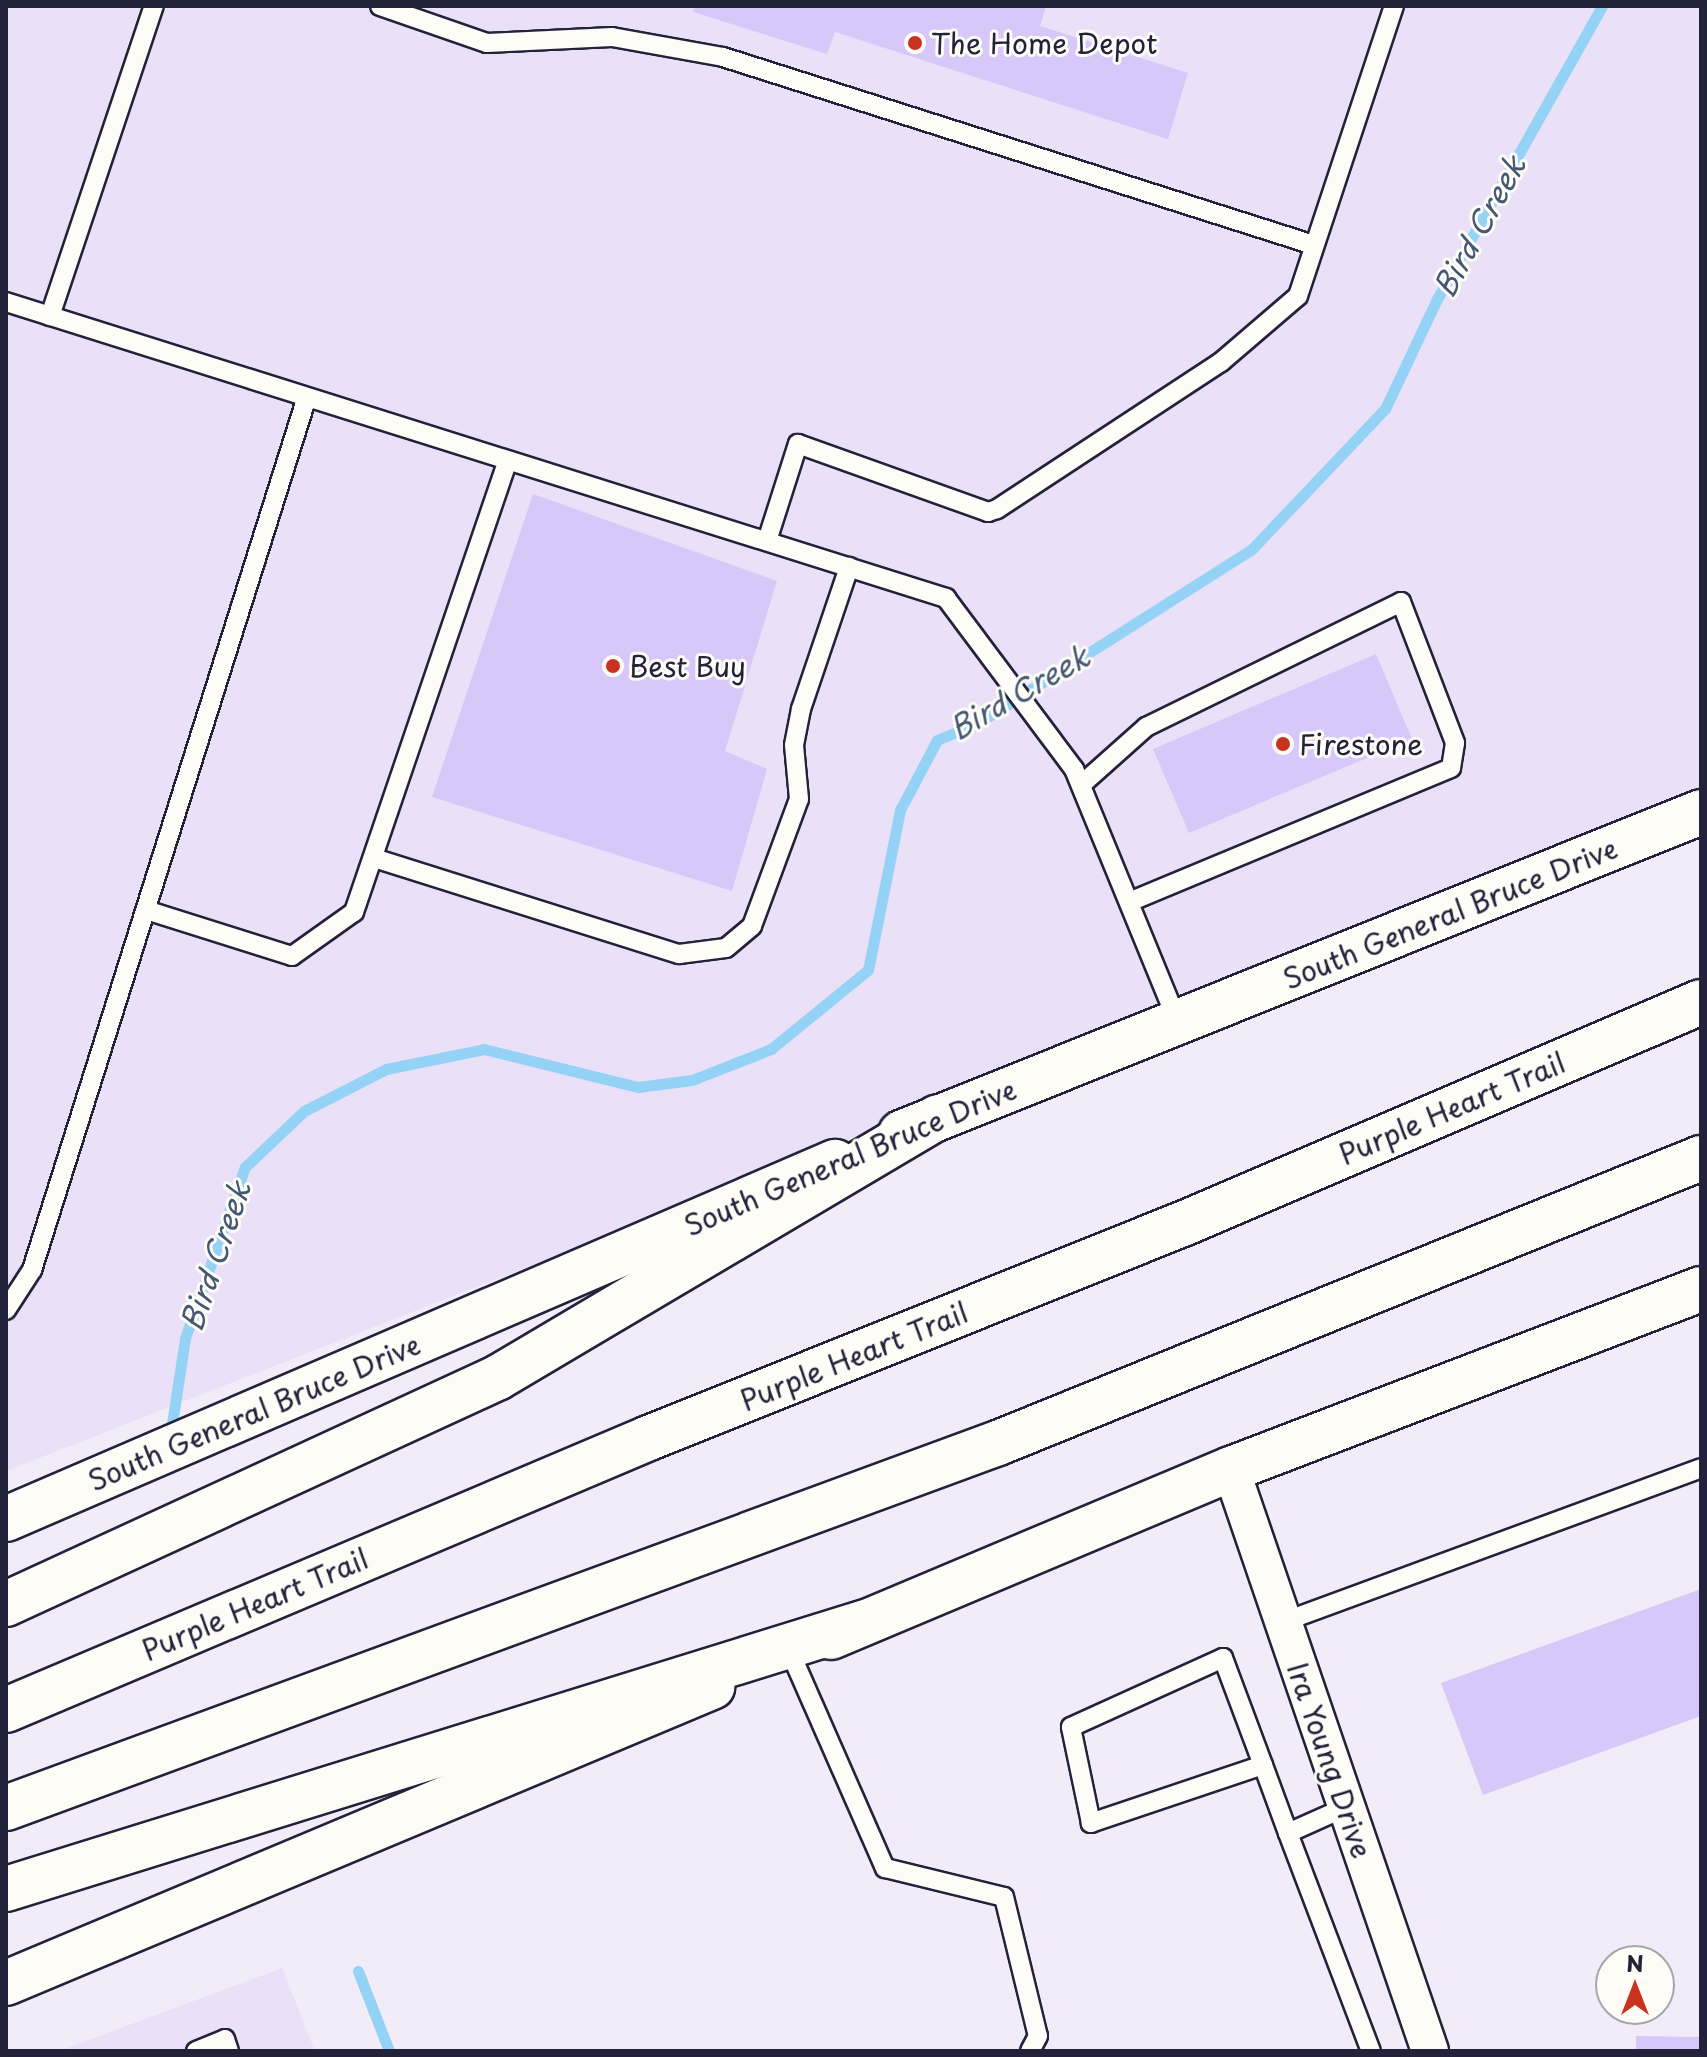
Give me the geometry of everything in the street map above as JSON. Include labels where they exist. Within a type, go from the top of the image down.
[{"type":"main road","name":"South General Bruce Drive","points":[[6,1519],[938,1117],[1701,812]]},
{"type":"main road","name":"Purple Heart Trail","points":[[6,1710],[649,1438],[1185,1223],[1701,1002]]},
{"type":"main road","points":[[6,1604],[497,1378],[938,1117]]},
{"type":"main road","points":[[6,1808],[998,1443],[1701,1158]]},
{"type":"main road","points":[[6,1983],[1231,1469],[1701,1289]]},
{"type":"main road","points":[[6,1889],[866,1622]]},
{"type":"street","name":"Ira Young Drive","points":[[1231,1469],[1430,2051]]},
{"type":"lane","points":[[50,316],[154,6]]},
{"type":"lane","points":[[380,6],[487,43],[612,37],[723,57],[1314,245]]},
{"type":"lane","points":[[767,541],[798,444],[988,512],[1020,498],[1221,362],[1298,296],[1394,6]]},
{"type":"lane","points":[[6,302],[306,400],[946,598],[1061,746],[1081,785],[1179,1023]]},
{"type":"lane","points":[[6,1310],[32,1270],[306,400]]},
{"type":"lane","points":[[146,910],[292,956],[354,912],[507,462]]},
{"type":"lane","points":[[374,858],[679,954],[726,948],[752,926],[799,799],[794,745],[801,709],[849,567]]},
{"type":"lane","points":[[1081,785],[1146,727],[1401,602],[1455,743],[1451,768],[1129,902]]},
{"type":"lane","points":[[1283,1622],[1701,1468]]},
{"type":"lane","points":[[791,1654],[885,1868],[1004,1897],[1038,2036],[1030,2051]]},
{"type":"lane","points":[[1263,1765],[1091,1823],[1071,1727],[1223,1658],[1371,2051]]},
{"type":"lane","points":[[1288,1833],[1346,1807]]},
{"type":"lane","points":[[196,2051],[225,2039],[229,2051]]},
{"type":"shaded area","points":[[6,6],[1701,6],[1701,808],[6,1471]]},
{"type":"shaded area","points":[[282,1968],[315,2051],[59,2051]]},
{"type":"building","points":[[695,6],[1046,6],[1040,26],[1188,73],[1168,139],[835,32],[827,54],[693,12]]},
{"type":"building","name":"Best Buy","points":[[533,494],[777,581],[725,751],[767,769],[732,891],[432,797]]},
{"type":"building","name":"Firestone","points":[[1376,654],[1412,739],[1189,833],[1153,749]]},
{"type":"building","points":[[1701,1589],[1701,1716],[1483,1795],[1441,1683]]},
{"type":"building","points":[[1636,2036],[1701,2037],[1701,2051],[1636,2051]]},
{"type":"waterway","name":"Bird Creek","points":[[171,1430],[185,1338],[245,1167],[304,1111],[386,1069],[484,1049],[638,1087],[692,1080],[771,1049],[868,970],[900,810],[937,740],[978,723],[1251,550],[1385,409],[1437,299],[1602,6]]},
{"type":"waterway","name":"Bird Creek","points":[[358,1971],[389,2051]]},
{"type":"place","name":"The Home Depot","points":[[915,43]]},
{"type":"place","name":"Best Buy","points":[[613,666]]},
{"type":"place","name":"Firestone","points":[[1283,744]]}]
